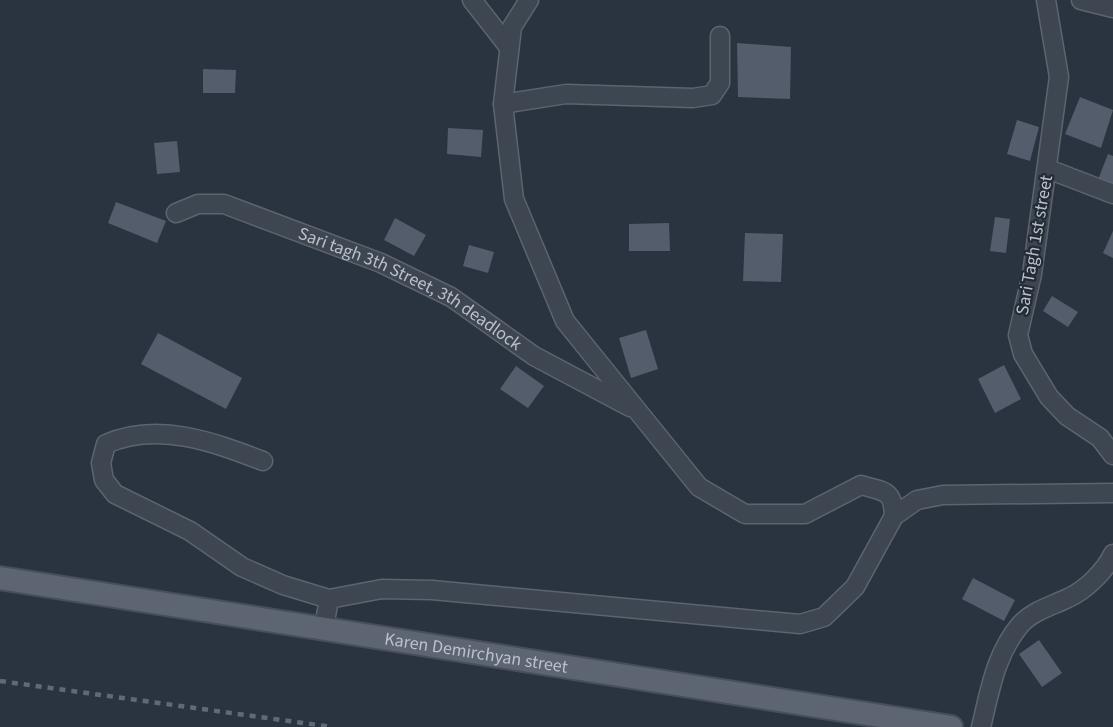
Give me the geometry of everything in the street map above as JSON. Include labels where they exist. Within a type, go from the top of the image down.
[{"type":"main road","name":"Karen Demirchyan street","points":[[0,578],[951,727]]},
{"type":"street","points":[[472,0],[508,46]]},
{"type":"street","points":[[529,0],[512,27],[503,104],[514,199],[565,321],[699,487],[745,514],[805,514],[861,485],[887,492],[893,500],[894,516]]},
{"type":"street","name":"Sari Tagh 1st street","points":[[1046,0],[1059,77],[1032,274],[1018,335],[1023,354],[1049,397],[1067,416],[1100,438],[1113,455]]},
{"type":"street","points":[[1081,0],[1113,8]]},
{"type":"street","points":[[503,104],[566,94],[693,98],[712,95],[720,84],[720,36]]},
{"type":"street","points":[[1048,169],[1113,194]]},
{"type":"street","name":"Sari tagh 3th Street, 3th deadlock","points":[[176,213],[198,204],[224,204],[381,262],[451,297],[534,356],[634,409]]},
{"type":"street","points":[[263,461],[204,439],[155,433],[123,436],[106,444],[101,463],[104,480],[115,494],[190,531],[242,567],[283,585],[329,599],[382,589],[432,590],[800,624],[824,617],[855,587],[894,516],[917,500],[943,495],[1113,493]]},
{"type":"street","points":[[981,727],[998,658],[1021,624],[1033,614],[1071,597],[1107,567],[1113,554]]},
{"type":"street","points":[[324,627],[329,599]]},
{"type":"building","points":[[737,43],[791,47],[790,99],[738,97]]},
{"type":"building","points":[[203,69],[236,70],[235,93],[203,93]]},
{"type":"building","points":[[1080,97],[1113,110],[1101,148],[1065,134]]},
{"type":"building","points":[[1017,120],[1039,127],[1030,161],[1007,154]]},
{"type":"building","points":[[448,128],[483,130],[481,157],[447,154]]},
{"type":"building","points":[[177,141],[180,172],[157,174],[154,143]]},
{"type":"building","points":[[1108,154],[1113,156],[1113,191],[1096,185]]},
{"type":"building","points":[[116,202],[166,221],[157,243],[108,223]]},
{"type":"building","points":[[995,217],[1010,219],[1006,253],[990,251]]},
{"type":"building","points":[[395,218],[426,235],[414,256],[384,240]]},
{"type":"building","points":[[669,223],[670,251],[629,251],[629,224]]},
{"type":"building","points":[[1113,231],[1113,258],[1103,253]]},
{"type":"building","points":[[745,233],[783,234],[781,282],[743,281]]},
{"type":"building","points":[[469,245],[494,252],[488,273],[463,266]]},
{"type":"building","points":[[1052,296],[1078,312],[1068,327],[1043,311]]},
{"type":"building","points":[[646,330],[658,369],[631,378],[619,338]]},
{"type":"building","points":[[158,333],[242,378],[226,409],[141,364]]},
{"type":"building","points":[[1004,365],[1021,399],[995,413],[978,379]]},
{"type":"building","points":[[516,366],[544,386],[528,408],[500,389]]},
{"type":"building","points":[[973,578],[1015,600],[1004,621],[962,599]]},
{"type":"building","points":[[1039,640],[1062,673],[1042,687],[1019,654]]},
{"type":"railway","points":[[0,681],[332,727]]}]
